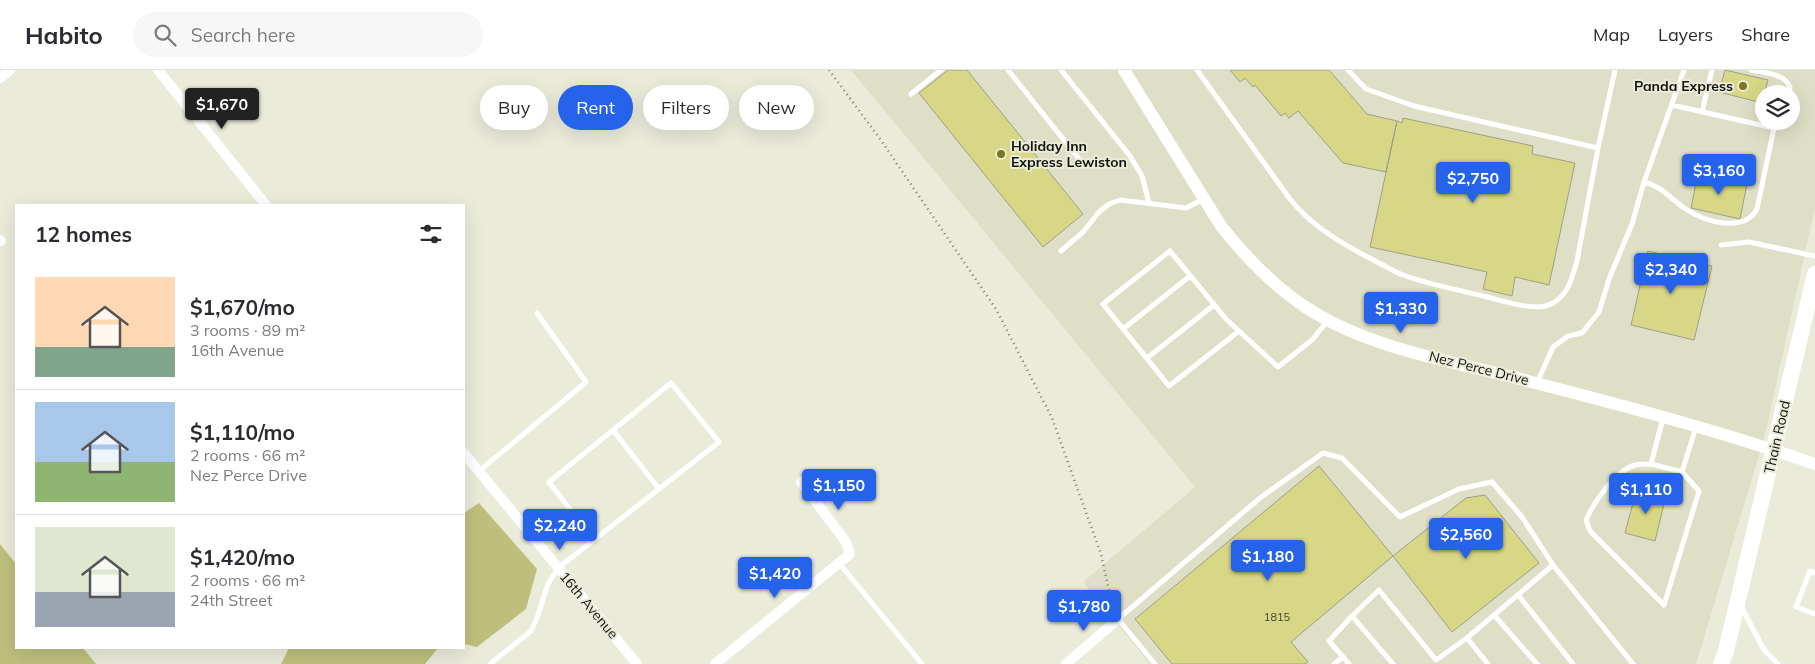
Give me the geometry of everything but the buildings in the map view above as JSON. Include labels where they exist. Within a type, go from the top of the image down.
[{"type":"main road","name":"Thain Road","points":[[1721,664],[1738,600],[1815,274]]},
{"type":"street","points":[[0,78],[10,70]]},
{"type":"street","points":[[158,70],[265,204]]},
{"type":"street","name":"Nez Perce Drive","points":[[1124,70],[1221,226],[1254,265],[1295,301],[1328,320],[1359,335],[1398,348],[1536,383],[1696,427],[1815,464]]},
{"type":"street","name":"16th Avenue","points":[[465,454],[637,664]]},
{"type":"street","points":[[716,664],[850,554],[846,542],[801,482]]},
{"type":"street","points":[[1066,664],[1118,619]]},
{"type":"lane","points":[[911,94],[941,70]]},
{"type":"lane","points":[[1008,70],[1079,159]]},
{"type":"lane","points":[[1061,70],[1130,156],[1142,176],[1149,203]]},
{"type":"lane","points":[[1197,70],[1290,199],[1302,214],[1315,225],[1356,252],[1402,275],[1509,303],[1535,306],[1548,306],[1558,300],[1566,291],[1577,261],[1615,70]]},
{"type":"lane","points":[[1348,70],[1366,89],[1414,106],[1598,148]]},
{"type":"lane","points":[[1536,383],[1553,347],[1568,336],[1582,333],[1598,312],[1609,279],[1632,224],[1644,182],[1684,70]]},
{"type":"lane","points":[[1702,112],[1712,70]]},
{"type":"lane","points":[[1751,70],[1775,75],[1784,79],[1788,85]]},
{"type":"lane","points":[[1672,105],[1755,124]]},
{"type":"lane","points":[[1644,182],[1657,186],[1676,202],[1697,215],[1733,224],[1748,220],[1757,209],[1774,130]]},
{"type":"lane","points":[[1061,250],[1083,232],[1099,212],[1109,204],[1120,200],[1186,208],[1205,199]]},
{"type":"lane","points":[[1721,245],[1749,242],[1815,256]]},
{"type":"lane","points":[[1239,331],[1169,386],[1103,304],[1170,251],[1214,305],[1278,367],[1313,339],[1328,320]]},
{"type":"lane","points":[[1123,329],[1190,276]]},
{"type":"lane","points":[[1147,358],[1214,305]]},
{"type":"lane","points":[[479,472],[586,382],[537,313]]},
{"type":"lane","points":[[490,664],[530,631],[538,618],[548,584],[558,568],[594,540],[719,442],[671,383],[548,482],[594,540]]},
{"type":"lane","points":[[1651,464],[1663,418]]},
{"type":"lane","points":[[1682,472],[1696,427]]},
{"type":"lane","points":[[613,430],[659,489]]},
{"type":"lane","points":[[1155,664],[1118,619],[1260,498],[1322,453],[1342,458],[1400,517],[1459,489],[1492,482],[1522,517],[1553,565],[1633,664]]},
{"type":"lane","points":[[1651,464],[1682,472],[1699,491],[1664,605],[1590,531],[1586,520],[1592,507],[1624,470],[1636,465],[1651,464]]},
{"type":"lane","points":[[839,563],[922,664]]},
{"type":"lane","points":[[1349,664],[1329,641],[1379,590],[1437,662],[1553,565]]},
{"type":"lane","points":[[1815,573],[1810,571],[1796,606],[1815,614]]},
{"type":"lane","points":[[1518,595],[1573,664]]},
{"type":"lane","points":[[1738,600],[1764,650],[1778,664]]},
{"type":"lane","points":[[1494,615],[1537,664]]},
{"type":"lane","points":[[1352,616],[1393,664]]},
{"type":"lane","points":[[1467,638],[1488,664]]},
{"type":"lane","points":[[1334,664],[1342,656]]},
{"type":"path","points":[[829,70],[878,136],[996,309],[1052,418],[1101,554],[1112,607],[1118,619]]},
{"type":"shaded area","points":[[851,70],[1815,70],[1815,208],[1764,439],[1696,664],[1150,664],[1083,582],[1195,487]]},
{"type":"shaded area","points":[[479,503],[537,569],[526,609],[477,647],[465,644],[465,512]]},
{"type":"shaded area","points":[[0,544],[15,563],[15,649],[84,649],[96,664],[0,664]]},
{"type":"shaded area","points":[[288,649],[437,649],[425,664],[281,664]]},
{"type":"place","name":"Panda Express","points":[[1743,86]]},
{"type":"place","name":"Holiday Inn Express Lewiston","points":[[1001,154]]}]
